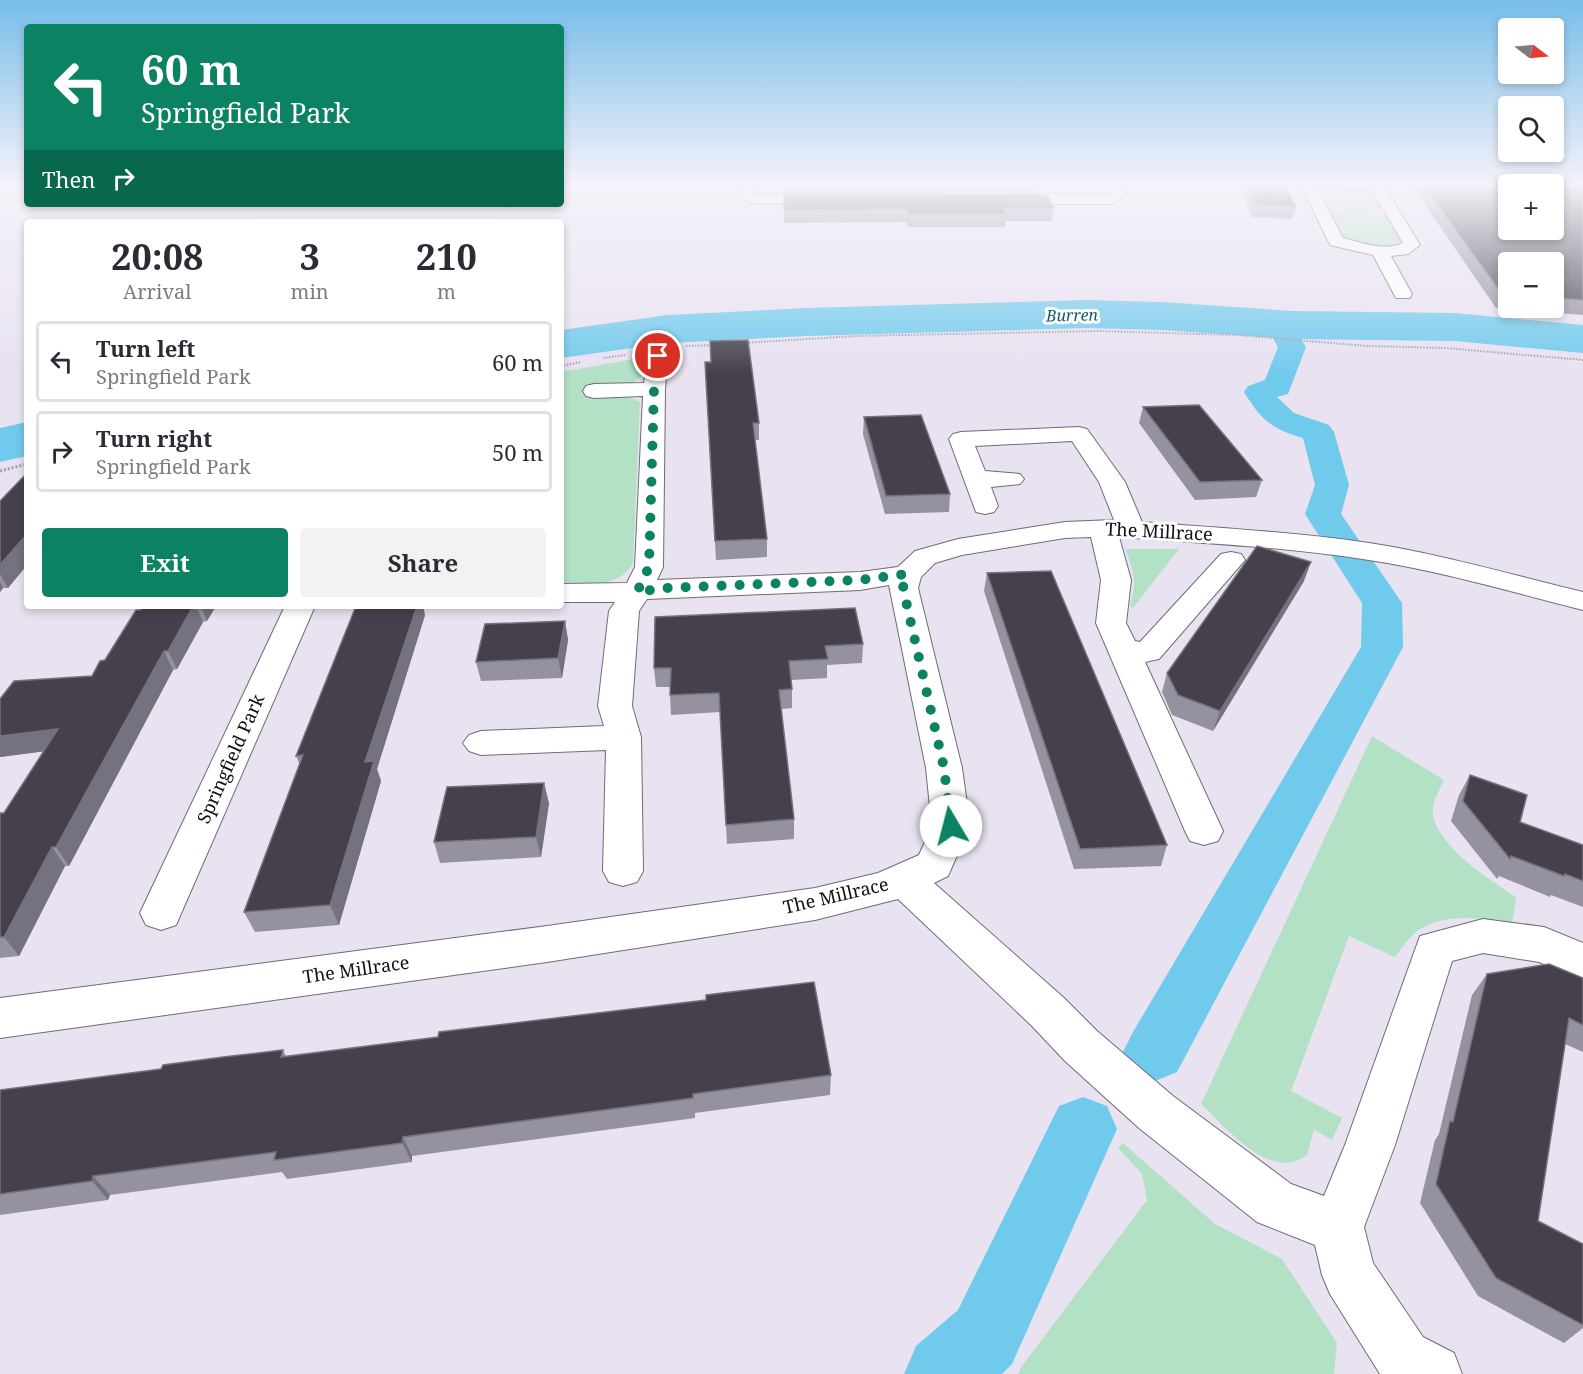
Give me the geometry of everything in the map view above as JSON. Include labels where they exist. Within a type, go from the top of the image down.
[{"type":"street","points":[[1360,247],[1380,252],[1402,250],[1408,247]]},
{"type":"street","points":[[1380,252],[1403,294]]},
{"type":"street","points":[[623,871],[624,737],[615,706],[624,611],[637,592],[649,567],[657,352]]},
{"type":"street","points":[[594,391],[654,389]]},
{"type":"street","points":[[985,506],[962,439],[1079,434],[1112,482],[1122,510],[1117,528],[1116,580],[1111,624],[1204,831]]},
{"type":"street","points":[[977,479],[1011,479]]},
{"type":"street","name":"The Millrace","points":[[0,1018],[547,944],[804,906],[886,887],[934,865],[951,826],[944,768],[903,588],[906,574],[925,557],[958,547],[1065,530],[1117,528],[1327,546],[1371,552],[1444,567],[1583,601]]},
{"type":"street","points":[[1124,650],[1148,652],[1231,560]]},
{"type":"street","points":[[564,593],[637,592],[665,588],[860,580],[906,574]]},
{"type":"street","name":"Springfield Park","points":[[161,913],[299,609]]},
{"type":"street","points":[[481,743],[624,737]]},
{"type":"street","points":[[903,879],[1048,1012],[1081,1046],[1156,1112],[1275,1204],[1338,1227]]},
{"type":"street","points":[[1433,1374],[1403,1357],[1349,1275],[1338,1227],[1370,1145],[1435,948],[1483,936],[1544,945],[1583,962]]},
{"type":"path","points":[[740,343],[855,336],[1097,331],[1237,336],[1292,341],[1445,348],[1583,360]]},
{"type":"path","points":[[599,359],[717,344]]},
{"type":"path","points":[[564,365],[589,361]]},
{"type":"path","points":[[0,471],[24,465]]},
{"type":"green space","points":[[645,357],[641,377],[633,383],[592,386],[590,397],[622,397],[640,402],[633,562],[628,571],[612,580],[591,583],[564,582],[564,371]]},
{"type":"green space","points":[[1126,549],[1179,549],[1133,608],[1130,606],[1134,577]]},
{"type":"green space","points":[[1372,736],[1444,780],[1433,806],[1437,828],[1467,862],[1516,897],[1512,923],[1465,918],[1430,924],[1417,931],[1395,957],[1349,936],[1291,1091],[1342,1118],[1332,1140],[1314,1130],[1307,1155],[1293,1162],[1278,1162],[1250,1149],[1201,1104]]},
{"type":"green space","points":[[1123,1143],[1215,1224],[1282,1259],[1337,1343],[1334,1374],[1018,1374],[1147,1200],[1142,1174],[1118,1148]]},
{"type":"water","points":[[1450,323],[1583,334],[1583,344],[1459,334]]},
{"type":"building","points":[[1468,247],[1583,247],[1583,300],[1564,299],[1564,252],[1498,252],[1498,288]]},
{"type":"building","points":[[748,340],[759,423],[753,423],[767,539],[715,541],[705,362],[711,362],[710,341]]},
{"type":"building","points":[[1199,405],[1262,480],[1200,482],[1143,407]]},
{"type":"building","points":[[921,415],[950,494],[886,496],[864,417]]},
{"type":"building","points":[[24,476],[24,537],[0,565],[0,501]]},
{"type":"building","points":[[1257,546],[1311,562],[1220,711],[1178,695],[1167,673]]},
{"type":"building","points":[[1051,571],[1167,845],[1080,849],[987,573]]},
{"type":"building","points":[[855,608],[863,644],[825,646],[828,659],[789,661],[792,689],[779,690],[794,819],[726,825],[719,693],[670,695],[671,668],[654,668],[655,617]]},
{"type":"building","points":[[191,609],[168,651],[164,651],[56,847],[52,847],[4,937],[0,937],[0,813],[4,813],[58,729],[0,736],[0,699],[14,681],[92,676],[100,661],[105,660],[136,610]]},
{"type":"building","points":[[355,609],[416,609],[365,762],[374,761],[330,905],[244,912],[303,755],[296,756]]},
{"type":"building","points":[[565,621],[558,658],[476,662],[485,624]]},
{"type":"building","points":[[1470,775],[1527,795],[1520,822],[1583,845],[1583,881],[1511,856],[1510,859],[1463,801]]},
{"type":"building","points":[[544,783],[536,837],[434,842],[447,787]]},
{"type":"building","points":[[1549,964],[1583,978],[1583,1025],[1569,1018],[1538,1221],[1583,1244],[1583,1325],[1496,1278],[1436,1184],[1450,1121],[1453,1122],[1487,974]]},
{"type":"building","points":[[814,982],[831,1075],[693,1094],[693,1098],[403,1137],[402,1143],[274,1160],[276,1152],[93,1176],[92,1181],[0,1194],[0,1090],[161,1069],[163,1065],[223,1057],[283,1050],[281,1057],[438,1037],[439,1032],[706,1000],[706,995]]},
{"type":"waterway","name":"Burren","points":[[564,344],[668,329],[806,322],[1086,314],[1162,316],[1293,325],[1455,327],[1583,339]]},
{"type":"waterway","points":[[1155,1052],[1382,647],[1382,603],[1323,514],[1332,485],[1318,432],[1283,420],[1271,409],[1259,392],[1277,388],[1292,347],[1286,337],[1293,325]]},
{"type":"waterway","name":"Burren","points":[[0,445],[24,440]]},
{"type":"waterway","points":[[944,1374],[985,1337],[1083,1129]]},
{"type":"route","points":[[658,356],[654,389],[649,567],[637,592],[665,588],[860,580],[906,574],[903,588],[944,768],[951,826]]}]
